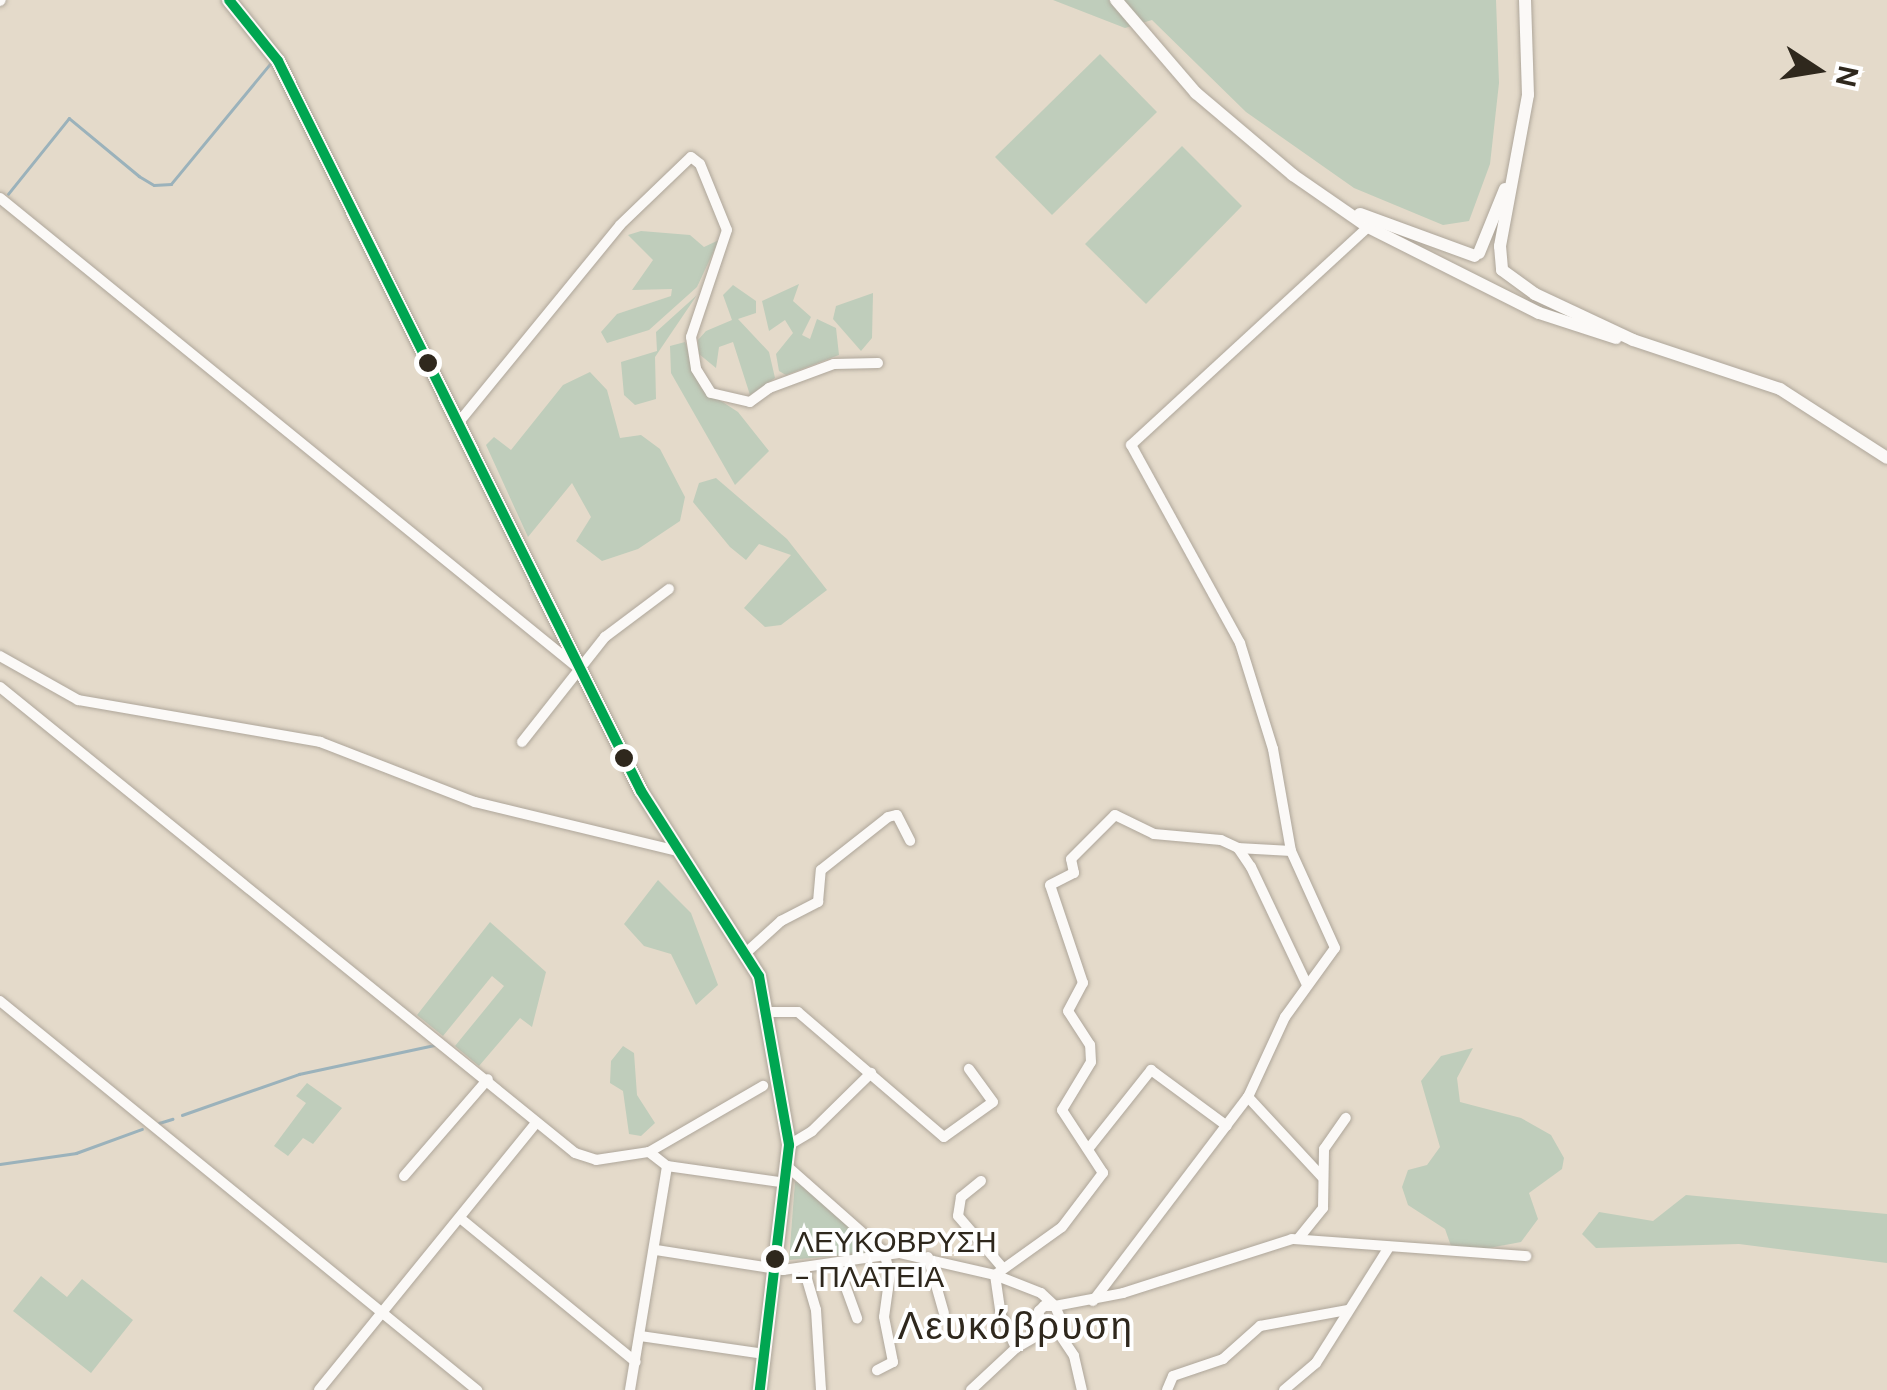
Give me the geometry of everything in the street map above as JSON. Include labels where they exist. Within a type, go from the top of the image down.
[{"type":"main road","points":[[235,2],[278,61],[674,850],[748,951],[769,1012],[789,1145],[760,1390]]},
{"type":"street","points":[[1116,0],[1196,93],[1293,175],[1368,227],[1572,326],[1633,340],[1780,389],[1887,458]]},
{"type":"street","points":[[1479,282],[1502,266],[1530,70],[1525,0]]},
{"type":"street","points":[[459,422],[620,225],[692,157],[727,230],[691,337],[696,369],[711,393],[750,402],[768,388],[834,364],[878,364]]},
{"type":"street","points":[[1479,282],[1477,254],[1517,158]]},
{"type":"street","points":[[0,198],[580,669]]},
{"type":"street","points":[[1348,210],[1477,254],[1502,266],[1535,294],[1633,340]]},
{"type":"street","points":[[1093,1301],[1248,1097],[1306,983],[1335,948],[1291,851],[1273,749],[1240,643],[1131,445],[1368,227]]},
{"type":"street","points":[[522,742],[625,619],[670,589]]},
{"type":"street","points":[[0,656],[78,700],[320,742],[474,802],[674,850]]},
{"type":"street","points":[[0,687],[584,1158],[649,1152],[763,1086]]},
{"type":"street","points":[[748,951],[781,921],[818,902],[820,870],[888,818],[896,815],[910,840]]},
{"type":"street","points":[[998,1270],[1062,1226],[1103,1173],[1062,1110],[1091,1062],[1090,1045],[1068,1011],[1083,983],[1050,884],[1074,873],[1071,859],[1115,816],[1154,834],[1208,836],[1238,848],[1291,851]]},
{"type":"street","points":[[1238,848],[1306,983]]},
{"type":"street","points":[[0,1001],[318,1263],[386,1310],[477,1390]]},
{"type":"street","points":[[769,1012],[798,1012],[944,1138],[993,1102],[969,1070]]},
{"type":"street","points":[[1089,1148],[1151,1070],[1227,1126]]},
{"type":"street","points":[[789,1145],[812,1131],[871,1073]]},
{"type":"street","points":[[404,1176],[488,1079]]},
{"type":"street","points":[[1248,1097],[1323,1177]]},
{"type":"street","points":[[1298,1239],[1323,1208],[1328,1139],[1346,1118]]},
{"type":"street","points":[[319,1390],[537,1122]]},
{"type":"street","points":[[649,1152],[667,1166],[787,1175],[884,1252],[890,1274],[884,1317],[893,1362],[876,1370]]},
{"type":"street","points":[[630,1390],[667,1166]]},
{"type":"street","points":[[982,1182],[961,1198],[958,1216],[998,1270],[1001,1316],[1016,1348]]},
{"type":"street","points":[[460,1218],[636,1362]]},
{"type":"street","points":[[656,1250],[775,1269],[837,1263],[884,1252],[928,1257],[998,1270],[1050,1302],[1079,1304],[1298,1239],[1526,1256]]},
{"type":"street","points":[[1284,1390],[1316,1364],[1389,1247]]},
{"type":"street","points":[[928,1257],[944,1314]]},
{"type":"street","points":[[837,1263],[857,1318]]},
{"type":"street","points":[[804,1268],[816,1310],[821,1390]]},
{"type":"street","points":[[1032,1337],[1039,1313],[1050,1302]]},
{"type":"street","points":[[1050,1302],[1056,1324],[1074,1356],[1082,1390]]},
{"type":"street","points":[[972,1390],[1016,1348],[1056,1324],[1079,1304]]},
{"type":"street","points":[[1167,1390],[1173,1376],[1223,1359],[1260,1326],[1348,1310]]},
{"type":"street","points":[[1039,1313],[1044,1326],[1056,1324]]},
{"type":"street","points":[[640,1336],[764,1354]]},
{"type":"green space","points":[[1053,0],[1496,0],[1499,83],[1490,164],[1469,221],[1443,225],[1354,188],[1246,112],[1152,20],[1125,28]]},
{"type":"green space","points":[[1100,54],[1157,112],[1052,215],[995,157]]},
{"type":"green space","points":[[1182,146],[1242,206],[1146,304],[1085,244]]},
{"type":"green space","points":[[641,231],[690,235],[704,247],[719,240],[697,287],[649,330],[607,343],[601,332],[617,314],[671,296],[672,289],[632,290],[653,260],[628,235]]},
{"type":"green space","points":[[799,284],[793,301],[811,317],[802,335],[810,339],[817,319],[836,328],[839,355],[786,375],[779,371],[776,354],[793,333],[785,320],[769,331],[762,301]]},
{"type":"green space","points":[[733,285],[756,301],[756,313],[738,319],[769,352],[775,378],[750,395],[733,342],[719,347],[716,368],[699,354],[698,340],[706,331],[732,320],[723,295]]},
{"type":"green space","points":[[873,293],[872,338],[861,351],[833,319],[836,306]]},
{"type":"green space","points":[[697,295],[655,357],[656,399],[635,405],[624,395],[621,362],[657,351],[656,332]]},
{"type":"green space","points":[[685,342],[701,388],[738,412],[769,451],[735,485],[671,373],[670,346]]},
{"type":"green space","points":[[590,372],[607,390],[620,438],[641,435],[660,449],[685,497],[680,521],[638,549],[602,561],[576,541],[591,517],[572,483],[528,537],[486,445],[494,437],[511,450],[563,385]]},
{"type":"green space","points":[[716,478],[787,539],[827,590],[781,625],[765,627],[744,608],[791,555],[759,544],[746,560],[730,547],[693,502],[699,483]]},
{"type":"green space","points":[[658,880],[691,913],[718,985],[696,1005],[671,954],[644,946],[624,924]]},
{"type":"green space","points":[[490,922],[546,972],[532,1027],[520,1018],[479,1066],[455,1046],[504,986],[492,976],[443,1036],[417,1015]]},
{"type":"green space","points":[[623,1046],[634,1053],[637,1095],[655,1123],[641,1136],[629,1134],[623,1091],[610,1083],[611,1061]]},
{"type":"green space","points":[[1473,1048],[1457,1078],[1460,1102],[1521,1118],[1551,1135],[1564,1158],[1562,1169],[1529,1193],[1538,1219],[1521,1242],[1484,1249],[1451,1246],[1445,1229],[1408,1205],[1402,1187],[1408,1170],[1427,1165],[1440,1147],[1421,1081],[1441,1056]]},
{"type":"green space","points":[[307,1083],[342,1108],[313,1144],[303,1138],[288,1156],[274,1146],[306,1103],[296,1096]]},
{"type":"green space","points":[[803,1180],[869,1245],[868,1253],[789,1260],[795,1182]]},
{"type":"green space","points":[[1686,1195],[1887,1214],[1887,1263],[1739,1244],[1596,1248],[1582,1234],[1599,1212],[1653,1221]]},
{"type":"green space","points":[[41,1276],[67,1297],[82,1279],[133,1320],[91,1373],[13,1311]]},
{"type":"waterway","points":[[8,194],[69,118],[139,176],[154,185],[171,184],[270,64]]},
{"type":"waterway","points":[[182,1115],[299,1074],[434,1045]]},
{"type":"waterway","points":[[159,1123],[172,1119]]},
{"type":"waterway","points":[[0,1164],[76,1153],[142,1129]]},
{"type":"transit line","points":[[229,0],[278,61],[641,791],[759,976],[789,1145],[760,1390]]},
{"type":"place","name":"ΛΕΥΚΟΒΡΥΣΗ - ΠΛΑΤΕΙΑ","points":[[775,1259]]},
{"type":"district","name":"Λευκόβρυση","points":[[1016,1327]]}]
